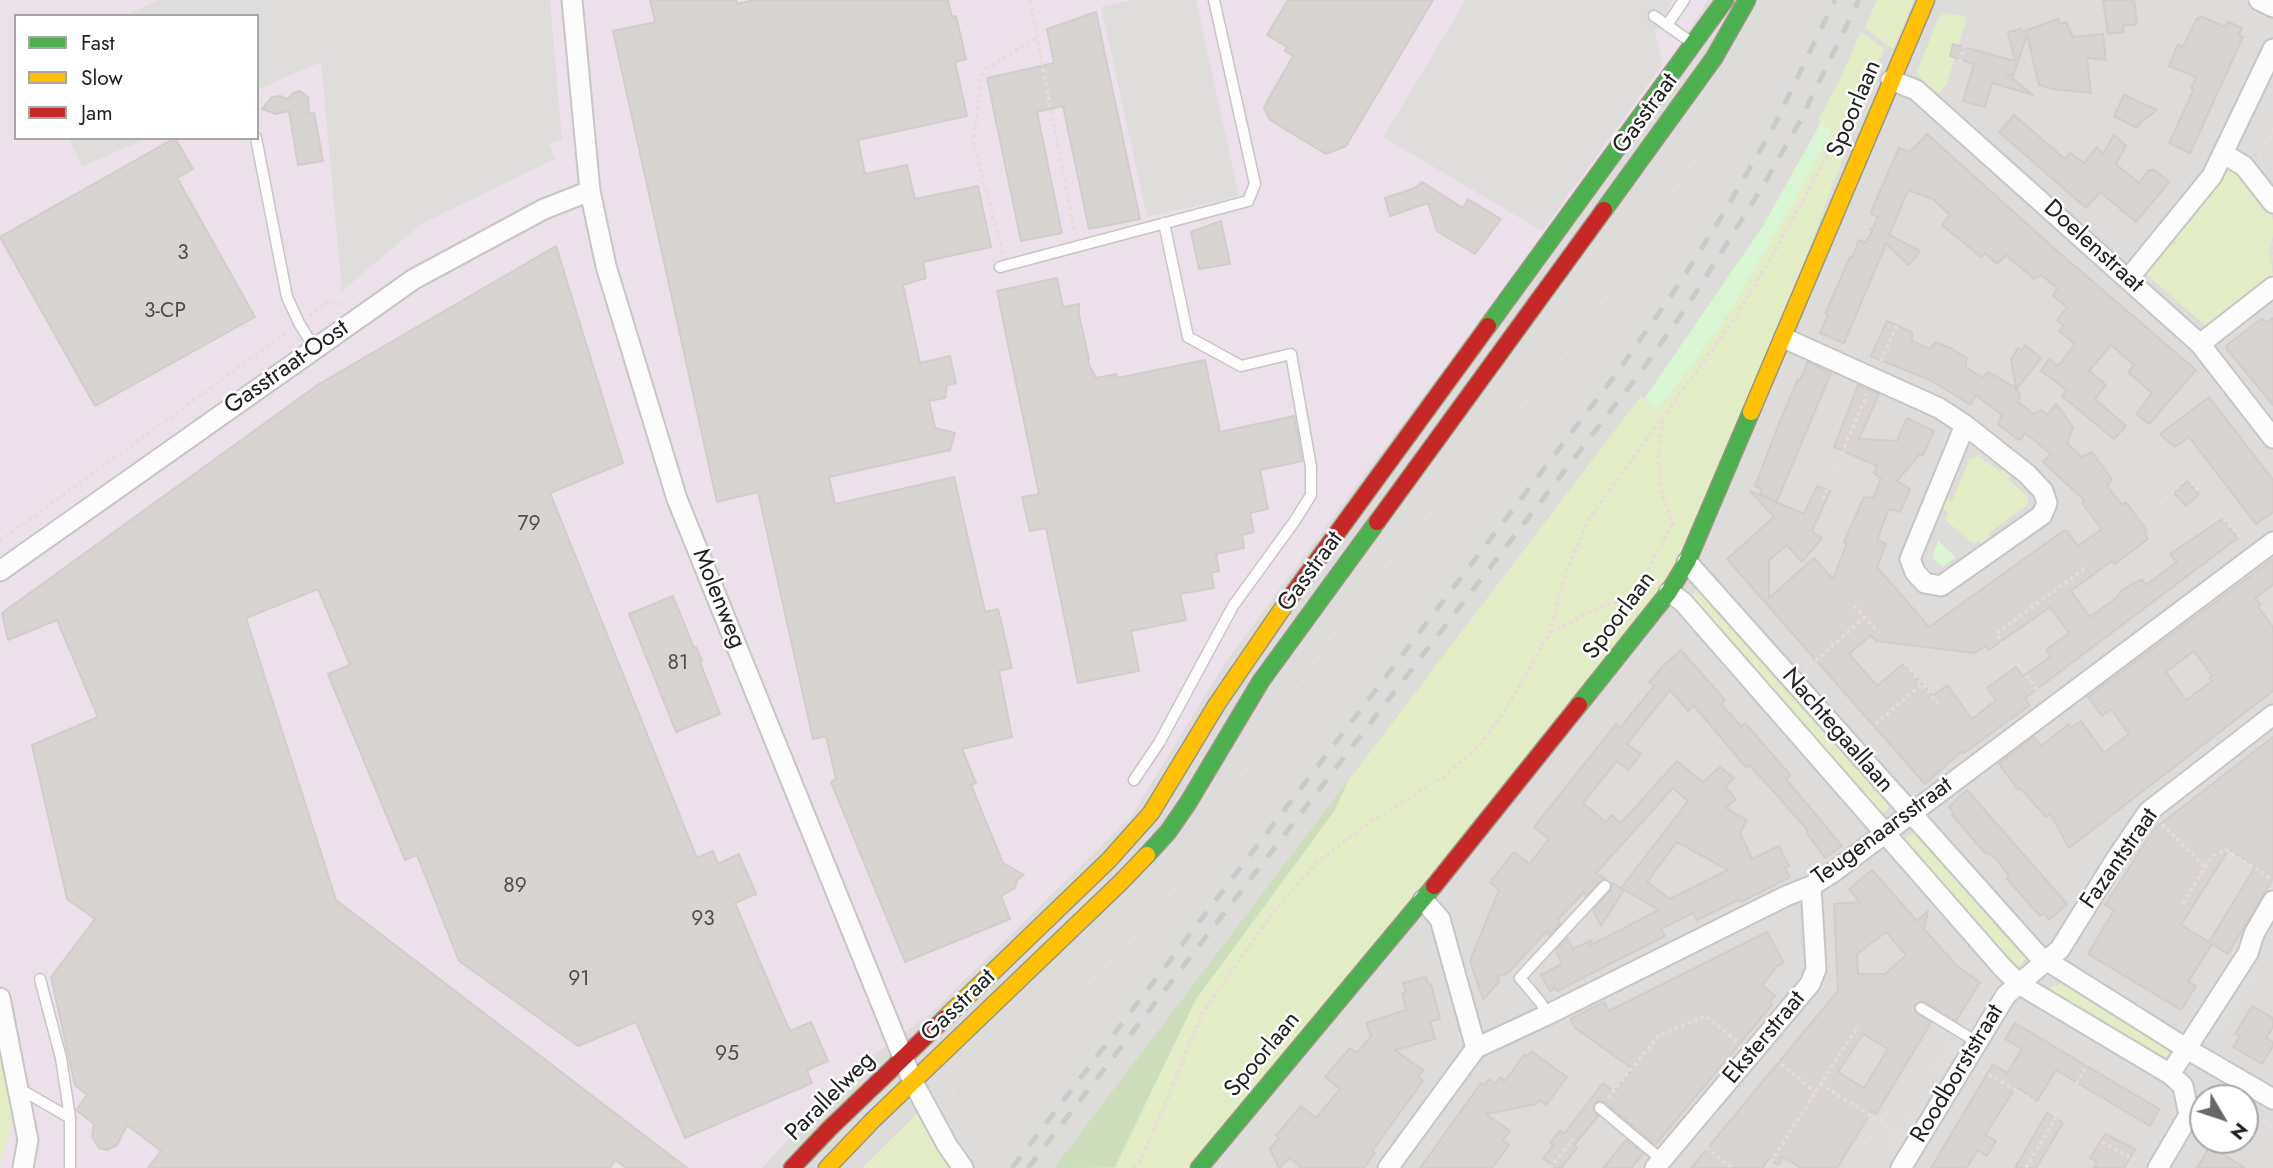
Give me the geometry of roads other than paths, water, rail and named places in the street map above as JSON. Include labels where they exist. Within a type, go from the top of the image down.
[{"type":"street","name":"Molenweg","points":[[572,0],[590,191],[606,266],[677,499],[913,1082],[963,1168]]},
{"type":"street","name":"Gasstraat","points":[[913,1082],[1120,883],[1168,831],[1188,803],[1242,710],[1281,653],[1714,58],[1747,0]]},
{"type":"street","name":"Spoorlaan","points":[[1199,1168],[1423,900],[1669,592],[1689,556],[1784,338],[1926,0]]},
{"type":"street","points":[[2259,0],[2273,7]]},
{"type":"street","name":"Gasstraat","points":[[903,1058],[1110,860],[1151,814],[1217,704],[1259,641],[1695,45],[1718,3],[1738,18]]},
{"type":"street","points":[[1695,45],[1714,58]]},
{"type":"street","points":[[2129,278],[2212,176],[2273,49]]},
{"type":"street","name":"Doelenstraat","points":[[1891,80],[1916,90],[1943,113],[2200,344],[2273,438]]},
{"type":"street","points":[[2224,154],[2244,166],[2273,203]]},
{"type":"street","name":"Gasstraat-Oost","points":[[0,571],[426,272],[544,209],[590,191]]},
{"type":"street","points":[[2200,344],[2273,287]]},
{"type":"street","points":[[1784,338],[1939,408],[1965,425],[2027,474],[2043,491],[2047,503],[2042,515],[1941,586],[1925,583],[1915,572],[1910,559],[1965,425]]},
{"type":"street","name":"Teugenaarsstraat","points":[[1388,1168],[1476,1048],[1811,886],[1886,834],[1910,813],[2273,542]]},
{"type":"street","name":"Nachtegaallaan","points":[[1689,556],[1851,746],[2045,961],[2273,1099]]},
{"type":"street","name":"Nachtegaallaan","points":[[1669,592],[1683,602],[2019,984],[2170,1074]]},
{"type":"street","name":"Fazantstraat","points":[[2045,961],[2060,949],[2148,812],[2273,715]]},
{"type":"street","name":"Eksterstraat","points":[[1659,1164],[1810,984],[1816,969],[1811,886]]},
{"type":"street","points":[[1423,900],[1440,919],[1476,1048]]},
{"type":"street","points":[[2158,1168],[2189,1115],[2183,1086],[2170,1074],[2248,953],[2254,934],[2273,901]]},
{"type":"street","points":[[2019,984],[2045,961]]},
{"type":"street","name":"Roodborststraat","points":[[1901,1168],[2006,995],[2019,984]]},
{"type":"street","points":[[0,998],[28,1140],[23,1168]]},
{"type":"street","name":"Parallelweg","points":[[792,1168],[903,1058]]},
{"type":"street","name":"Parallelweg","points":[[827,1168],[913,1082]]},
{"type":"lane","points":[[1003,266],[1248,201],[1255,184],[1214,0]]},
{"type":"lane","points":[[1667,25],[1684,0]]},
{"type":"lane","points":[[1654,16],[1695,45]]},
{"type":"lane","points":[[256,140],[287,297],[315,349]]},
{"type":"lane","points":[[1134,780],[1159,743],[1233,606],[1311,495],[1311,467],[1292,354],[1241,366],[1188,338],[1164,223]]},
{"type":"lane","points":[[1547,1015],[1541,1003],[1520,978],[1605,886]]},
{"type":"lane","points":[[40,979],[61,1058],[70,1118],[70,1168]]},
{"type":"lane","points":[[1921,1008],[1977,1042]]},
{"type":"lane","points":[[20,1089],[70,1118]]},
{"type":"lane","points":[[1600,1108],[1659,1164]]},
{"type":"railway","points":[[1012,1168],[1619,370],[1679,284],[1771,132],[1835,0]]},
{"type":"railway","points":[[1028,1168],[1642,370],[1688,305],[1763,186],[1800,121],[1859,0]]}]
